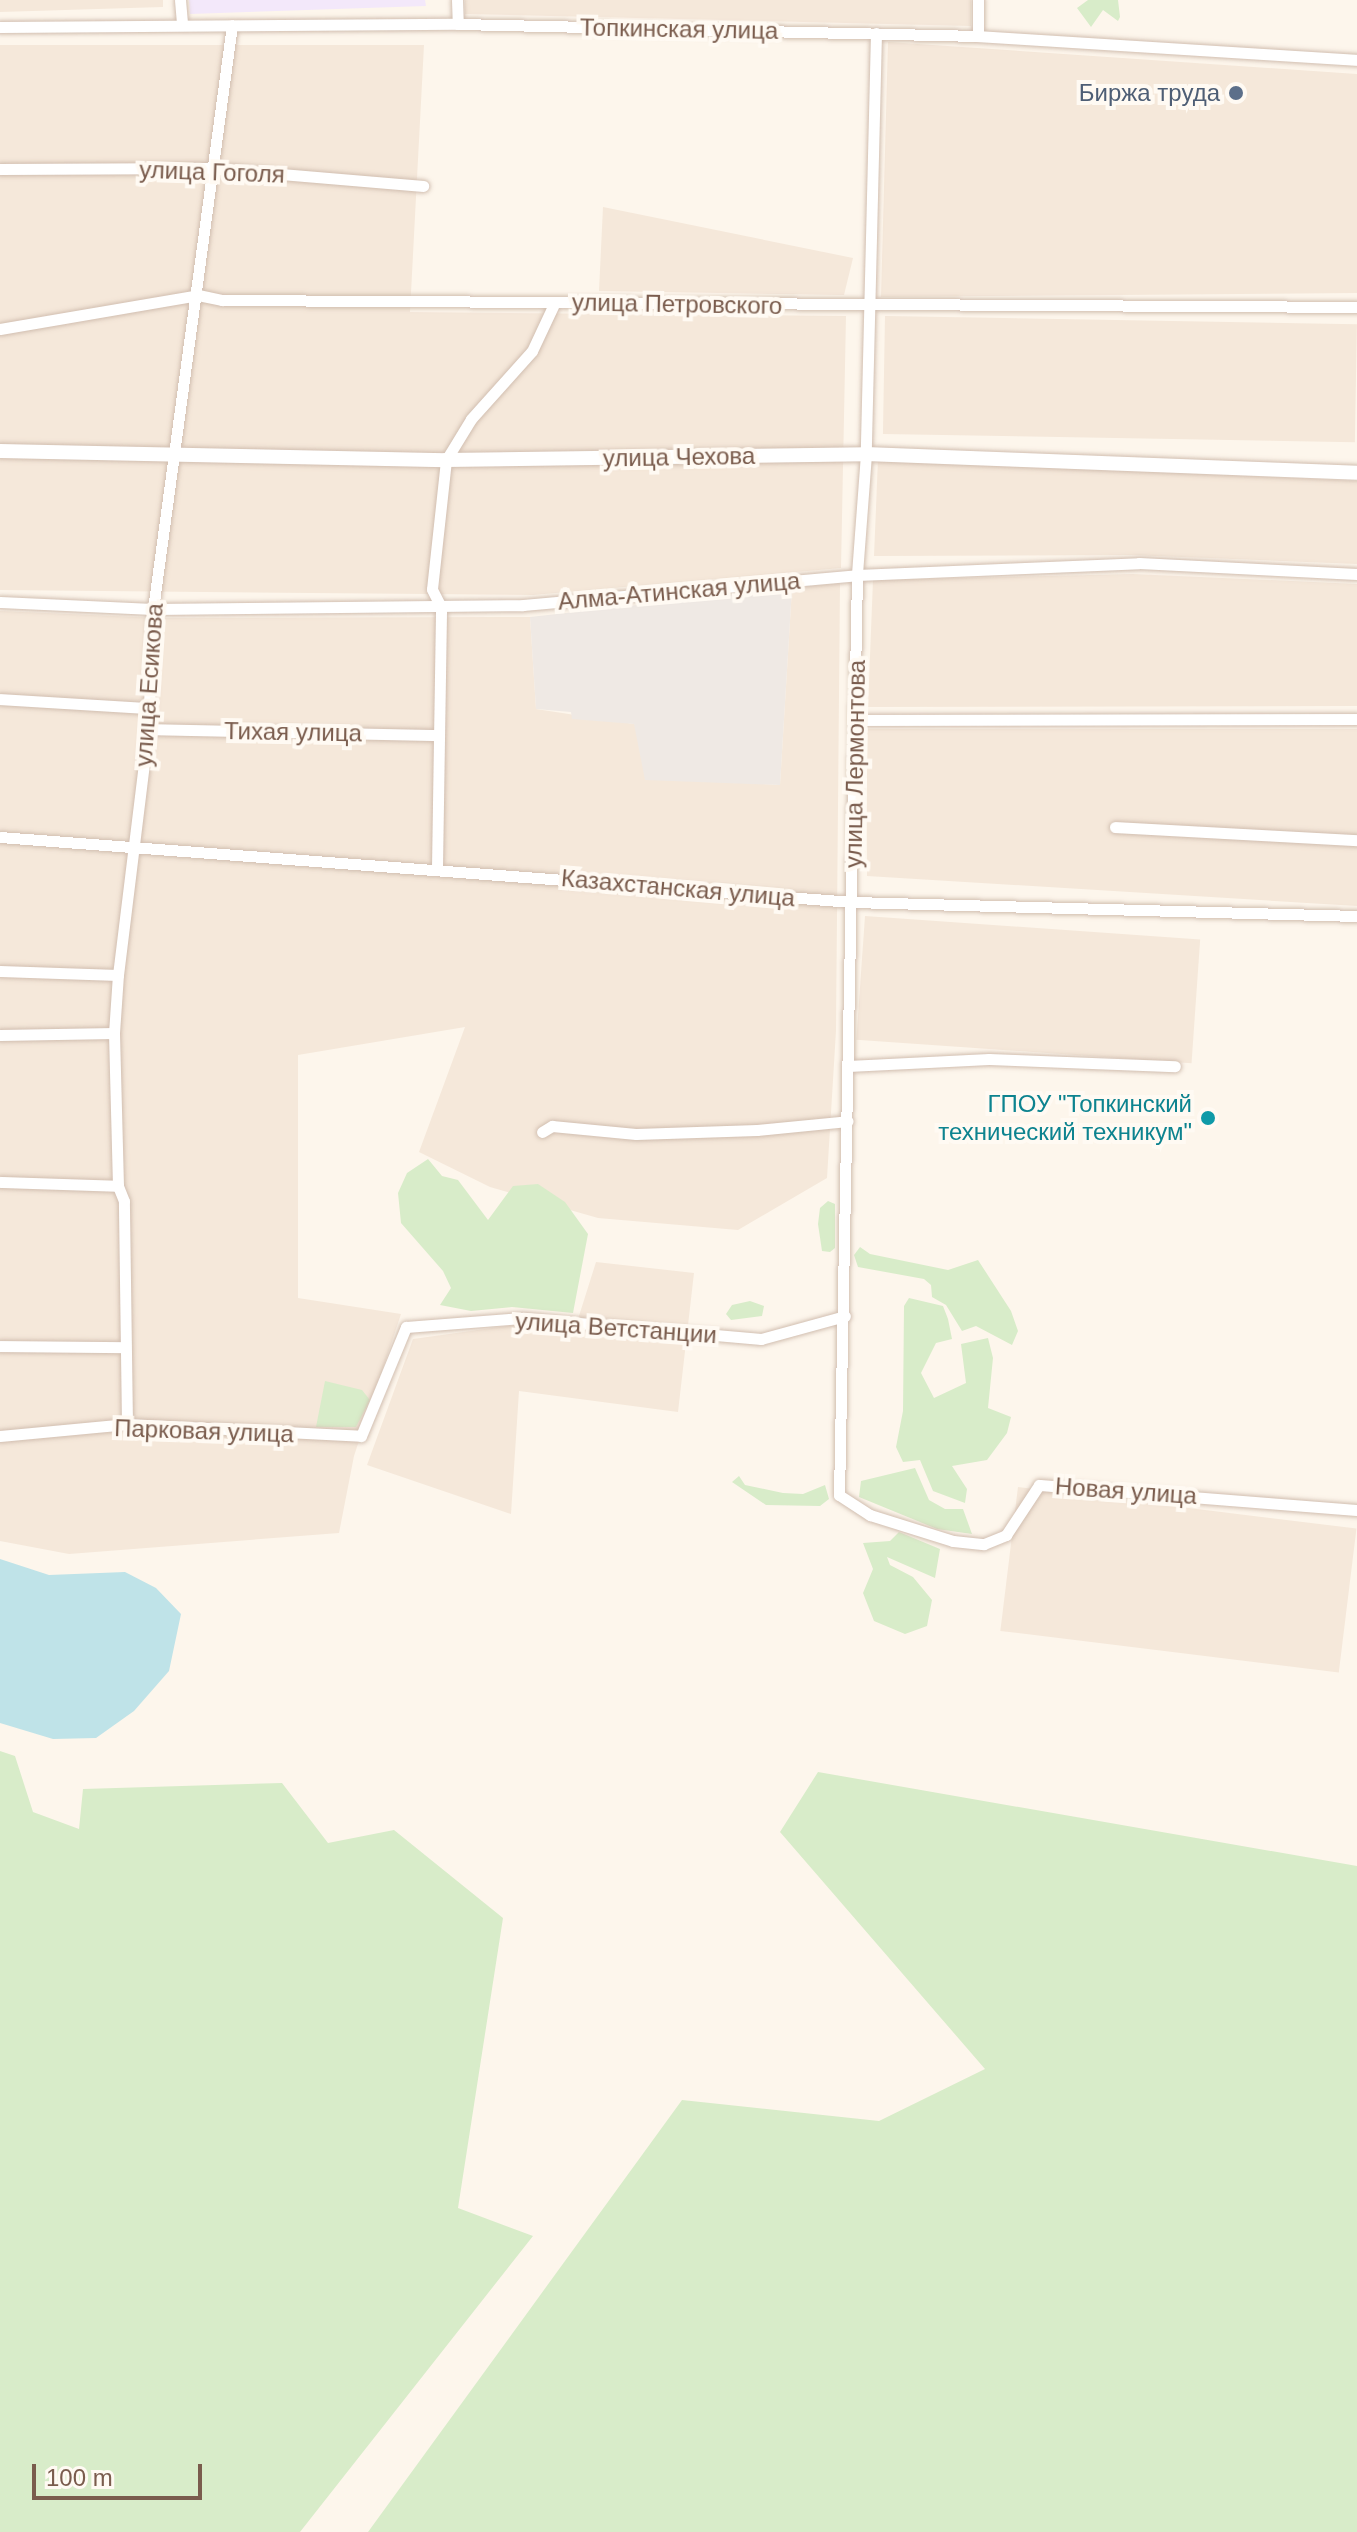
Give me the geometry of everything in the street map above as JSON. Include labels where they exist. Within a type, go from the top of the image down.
[{"type":"street","points":[[180,0],[182,24]]},
{"type":"street","points":[[457,0],[458,24]]},
{"type":"street","points":[[978,0],[978,36]]},
{"type":"street","name":"Топкинская улица","points":[[0,27],[458,24],[876,33],[978,36],[1357,60]]},
{"type":"street","name":"улица Есикова","points":[[127,1424],[124,1201],[118,1186],[114,1033],[118,975],[148,729],[153,609],[172,452],[198,295],[210,168],[232,25]]},
{"type":"street","name":"улица Лермонтова","points":[[839,1495],[845,1316],[857,575],[866,454],[876,33]]},
{"type":"street","name":"улица Гоголя","points":[[0,169],[210,168],[423,186]]},
{"type":"street","name":"улица Петровского","points":[[0,329],[198,295],[222,300],[1357,307]]},
{"type":"street","points":[[437,867],[441,607],[432,589],[446,460],[471,419],[532,351],[555,302]]},
{"type":"street","name":"улица Чехова","points":[[0,451],[172,452],[446,460],[866,454],[1357,473]]},
{"type":"street","name":"Алма-Атинская улица","points":[[0,602],[153,609],[441,607],[857,575],[1139,563],[1357,574]]},
{"type":"street","points":[[0,699],[149,708]]},
{"type":"street","points":[[856,720],[1357,719]]},
{"type":"street","name":"Тихая улица","points":[[148,729],[438,735]]},
{"type":"street","points":[[1115,827],[1357,840]]},
{"type":"street","name":"Казахстанская улица","points":[[0,837],[437,867],[853,902],[1357,916]]},
{"type":"street","points":[[0,971],[118,975]]},
{"type":"street","points":[[0,1035],[114,1033]]},
{"type":"street","points":[[848,1066],[989,1059],[1175,1066]]},
{"type":"street","points":[[542,1132],[552,1126],[636,1134],[757,1130],[848,1121]]},
{"type":"street","points":[[0,1182],[118,1186]]},
{"type":"street","name":"улица Ветстанции","points":[[361,1436],[406,1327],[522,1318],[761,1339],[845,1316]]},
{"type":"street","points":[[0,1346],[125,1347]]},
{"type":"street","name":"Парковая улица","points":[[0,1436],[127,1424],[361,1436]]},
{"type":"street","name":"Новая улица","points":[[839,1495],[870,1515],[953,1541],[984,1544],[1006,1535],[1039,1485],[1357,1510]]},
{"type":"shaded area","points":[[0,0],[163,0],[163,7],[0,12]]},
{"type":"shaded area","points":[[189,0],[425,0],[426,6],[190,14]]},
{"type":"shaded area","points":[[465,0],[971,0],[971,26],[465,14]]},
{"type":"shaded area","points":[[888,42],[1357,74],[1357,293],[881,297]]},
{"type":"shaded area","points":[[0,45],[424,45],[410,312],[846,316],[841,568],[533,595],[0,590]]},
{"type":"shaded area","points":[[603,207],[853,258],[844,295],[599,291]]},
{"type":"shaded area","points":[[885,316],[1357,324],[1355,442],[883,434]]},
{"type":"shaded area","points":[[878,459],[1357,481],[1357,564],[1131,555],[874,556]]},
{"type":"shaded area","points":[[1133,574],[1357,584],[1357,706],[868,707],[873,580]]},
{"type":"shaded area","points":[[840,583],[836,1031],[827,1178],[738,1230],[598,1218],[490,1187],[419,1152],[465,1027],[298,1055],[298,1298],[401,1314],[354,1456],[339,1533],[69,1554],[0,1541],[0,611],[158,618],[530,617],[536,709],[634,724],[697,780],[780,785],[792,588]]},
{"type":"shaded area","points":[[792,588],[780,785],[645,780],[634,724],[572,719],[571,712],[536,709],[530,617]]},
{"type":"shaded area","points":[[867,729],[1357,729],[1357,906],[867,876]]},
{"type":"shaded area","points":[[865,916],[1200,939],[1192,1063],[856,1040]]},
{"type":"shaded area","points":[[596,1262],[694,1273],[678,1412],[519,1391],[511,1514],[367,1465],[413,1339],[579,1316]]},
{"type":"shaded area","points":[[1018,1487],[1356,1529],[1339,1672],[1000,1631]]},
{"type":"green space","points":[[1088,0],[1118,0],[1118,21],[1103,10],[1091,27],[1077,8]]},
{"type":"green space","points":[[428,1159],[442,1176],[458,1180],[488,1220],[513,1186],[538,1184],[565,1202],[588,1234],[573,1313],[512,1307],[471,1311],[440,1305],[451,1288],[443,1271],[401,1223],[398,1193],[407,1173]]},
{"type":"green space","points":[[828,1201],[835,1204],[835,1248],[830,1252],[822,1251],[818,1224],[820,1208]]},
{"type":"green space","points":[[860,1247],[870,1254],[948,1270],[978,1260],[1011,1311],[1018,1331],[1012,1345],[976,1326],[962,1331],[946,1305],[932,1297],[931,1285],[924,1279],[858,1267],[854,1255]]},
{"type":"green space","points":[[909,1298],[943,1306],[948,1319],[952,1339],[936,1343],[921,1373],[934,1398],[966,1383],[961,1344],[988,1338],[993,1358],[988,1408],[1011,1417],[1007,1433],[987,1460],[952,1466],[967,1489],[965,1503],[933,1491],[920,1460],[903,1462],[896,1447],[903,1411],[904,1306]]},
{"type":"green space","points":[[750,1301],[764,1306],[762,1316],[731,1320],[726,1314],[732,1305]]},
{"type":"green space","points":[[325,1381],[362,1390],[370,1400],[356,1427],[316,1427]]},
{"type":"green space","points":[[915,1468],[929,1500],[945,1509],[963,1509],[972,1534],[937,1529],[859,1497],[861,1481]]},
{"type":"green space","points":[[739,1476],[745,1485],[783,1493],[803,1494],[825,1485],[829,1499],[820,1506],[766,1505],[732,1482]]},
{"type":"green space","points":[[899,1532],[940,1549],[935,1578],[887,1557],[890,1565],[913,1577],[932,1600],[927,1626],[905,1634],[874,1621],[863,1593],[873,1569],[863,1543],[890,1541]]},
{"type":"green space","points":[[0,1751],[15,1756],[33,1812],[79,1829],[83,1789],[282,1783],[328,1843],[394,1830],[503,1918],[458,2208],[533,2236],[300,2532],[0,2532]]},
{"type":"green space","points":[[818,1772],[1357,1866],[1357,2532],[368,2532],[682,2100],[879,2121],[985,2069],[780,1832]]},
{"type":"water","points":[[0,1559],[49,1575],[125,1572],[156,1588],[181,1614],[169,1671],[134,1711],[96,1738],[53,1739],[0,1723]]},
{"type":"place","name":"Биржа труда","points":[[1236,93]]},
{"type":"place","name":"ГПОУ \"Топкинский технический техникум\"","points":[[1208,1118]]}]
